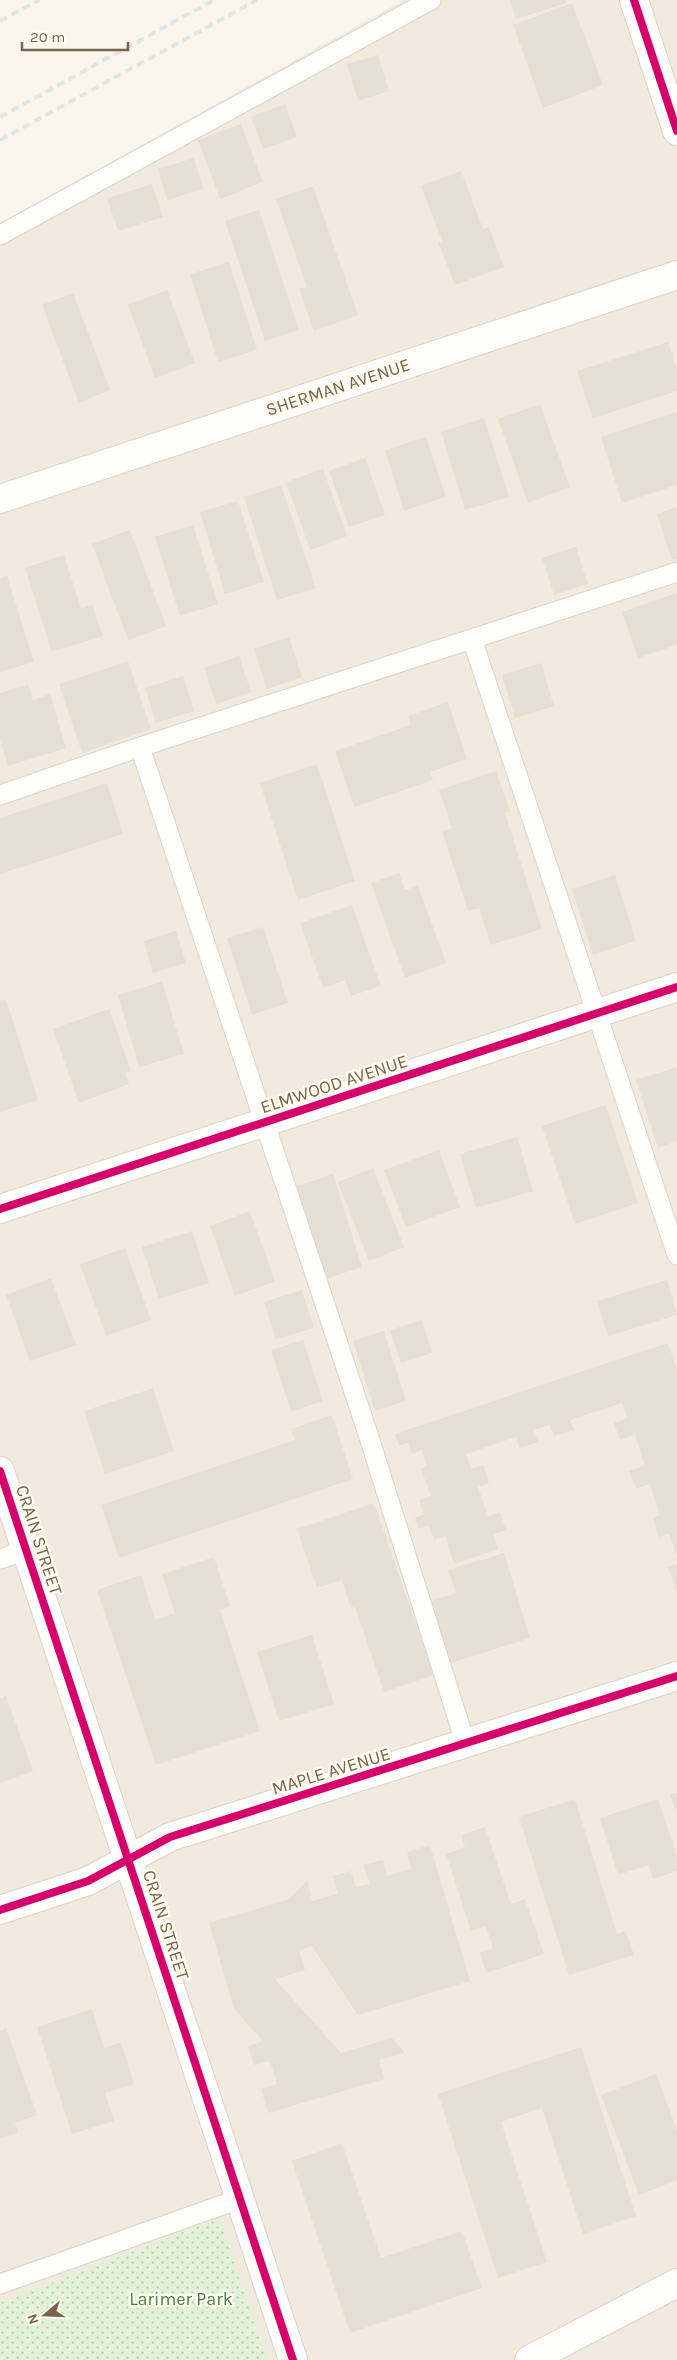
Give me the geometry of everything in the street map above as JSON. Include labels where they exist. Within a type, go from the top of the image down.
[{"type":"street","points":[[634,0],[677,131]]},
{"type":"street","name":"SHERMAN AVENUE","points":[[0,499],[677,275]]},
{"type":"street","name":"ELMWOOD AVENUE","points":[[0,1209],[677,987]]},
{"type":"street","name":"CRAIN STREET","points":[[0,1471],[292,2360]]},
{"type":"street","name":"MAPLE AVENUE","points":[[0,1910],[88,1880],[170,1838],[466,1745],[677,1676]]},
{"type":"street","points":[[529,2360],[677,2283]]},
{"type":"lane","points":[[0,235],[431,0]]},
{"type":"lane","points":[[0,795],[140,747],[677,572]]},
{"type":"lane","points":[[472,639],[677,1255]]},
{"type":"lane","points":[[140,747],[368,1434],[466,1745]]},
{"type":"lane","points":[[0,1559],[26,1550]]},
{"type":"lane","points":[[0,2284],[239,2199]]},
{"type":"shaded area","points":[[404,0],[677,0],[677,2360],[0,2360],[0,223]]},
{"type":"green space","name":"Larimer Park","points":[[219,2218],[267,2360],[0,2360],[0,2303]]},
{"type":"building","points":[[510,0],[565,0],[566,3],[516,19]]},
{"type":"building","points":[[572,3],[603,85],[543,108],[513,25]]},
{"type":"building","points":[[378,55],[389,91],[358,101],[347,64]]},
{"type":"building","points":[[285,104],[297,137],[263,149],[251,117]]},
{"type":"building","points":[[241,124],[263,182],[220,199],[198,140]]},
{"type":"building","points":[[194,158],[203,189],[167,200],[158,169]]},
{"type":"building","points":[[461,171],[483,229],[489,227],[504,267],[455,285],[438,242],[442,241],[421,186]]},
{"type":"building","points":[[152,184],[163,217],[118,231],[107,198]]},
{"type":"building","points":[[313,186],[358,315],[314,331],[299,289],[307,287],[276,199]]},
{"type":"building","points":[[259,210],[299,330],[265,341],[225,221]]},
{"type":"building","points":[[229,262],[257,350],[218,362],[190,274]]},
{"type":"building","points":[[167,290],[195,363],[155,378],[128,305]]},
{"type":"building","points":[[73,293],[110,390],[79,403],[42,305]]},
{"type":"building","points":[[668,342],[677,369],[677,391],[593,418],[577,371]]},
{"type":"building","points":[[540,404],[570,487],[528,503],[498,419]]},
{"type":"building","points":[[677,412],[677,485],[622,503],[601,437]]},
{"type":"building","points":[[484,418],[509,497],[465,510],[441,432]]},
{"type":"building","points":[[426,437],[446,497],[404,511],[385,450]]},
{"type":"building","points":[[365,458],[385,515],[349,527],[329,471]]},
{"type":"building","points":[[323,469],[347,536],[310,550],[286,482]]},
{"type":"building","points":[[281,485],[316,588],[277,600],[244,497]]},
{"type":"building","points":[[238,501],[264,582],[225,594],[200,512]]},
{"type":"building","points":[[677,507],[677,559],[672,560],[657,514]]},
{"type":"building","points":[[193,525],[218,604],[180,616],[155,537]]},
{"type":"building","points":[[130,530],[166,626],[128,640],[92,544]]},
{"type":"building","points":[[576,547],[588,584],[554,595],[542,558]]},
{"type":"building","points":[[64,555],[81,609],[92,605],[103,636],[52,652],[25,568]]},
{"type":"building","points":[[7,576],[34,662],[0,672],[0,578]]},
{"type":"building","points":[[677,593],[677,645],[638,658],[622,612]]},
{"type":"building","points":[[289,637],[302,677],[267,689],[254,649]]},
{"type":"building","points":[[239,656],[251,692],[216,704],[204,668]]},
{"type":"building","points":[[128,661],[151,729],[82,753],[59,684]]},
{"type":"building","points":[[541,663],[554,706],[515,718],[502,675]]},
{"type":"building","points":[[183,676],[194,711],[156,723],[145,688]]},
{"type":"building","points":[[28,684],[33,700],[50,694],[66,748],[8,766],[0,740],[0,693]]},
{"type":"building","points":[[448,702],[467,759],[430,772],[433,780],[354,807],[335,751],[411,725],[408,716]]},
{"type":"building","points":[[317,764],[355,881],[298,900],[260,783]]},
{"type":"building","points":[[496,771],[510,811],[505,813],[542,929],[491,945],[479,908],[468,911],[442,831],[452,828],[439,790]]},
{"type":"building","points":[[107,783],[123,834],[0,874],[0,818]]},
{"type":"building","points":[[399,873],[405,890],[418,886],[446,963],[405,978],[371,883]]},
{"type":"building","points":[[615,875],[636,941],[593,955],[572,889]]},
{"type":"building","points":[[352,905],[381,986],[351,996],[345,980],[323,988],[300,923]]},
{"type":"building","points":[[263,927],[288,1003],[252,1015],[227,938]]},
{"type":"building","points":[[176,931],[186,963],[153,973],[144,941]]},
{"type":"building","points":[[162,982],[184,1054],[139,1067],[118,995]]},
{"type":"building","points":[[6,999],[38,1100],[0,1112],[0,1001]]},
{"type":"building","points":[[109,1009],[131,1071],[125,1073],[129,1084],[79,1103],[53,1029]]},
{"type":"building","points":[[677,1067],[677,1141],[658,1148],[636,1080]]},
{"type":"building","points":[[606,1105],[638,1203],[575,1224],[542,1126]]},
{"type":"building","points":[[517,1137],[533,1191],[476,1208],[460,1154]]},
{"type":"building","points":[[439,1150],[460,1207],[406,1227],[384,1170]]},
{"type":"building","points":[[373,1168],[404,1247],[369,1261],[338,1182]]},
{"type":"building","points":[[333,1174],[362,1267],[326,1279],[297,1186]]},
{"type":"building","points":[[250,1211],[275,1281],[235,1296],[210,1226]]},
{"type":"building","points":[[192,1231],[209,1283],[159,1299],[142,1247]]},
{"type":"building","points":[[125,1248],[151,1320],[106,1336],[80,1264]]},
{"type":"building","points":[[51,1278],[76,1345],[30,1361],[6,1295]]},
{"type":"building","points":[[667,1280],[677,1315],[608,1336],[597,1301]]},
{"type":"building","points":[[302,1290],[314,1328],[276,1339],[264,1302]]},
{"type":"building","points":[[422,1320],[432,1353],[401,1363],[390,1330]]},
{"type":"building","points":[[384,1331],[406,1401],[375,1411],[353,1341]]},
{"type":"building","points":[[303,1340],[323,1401],[291,1412],[271,1350]]},
{"type":"building","points":[[668,1343],[677,1370],[677,1556],[669,1534],[659,1537],[653,1518],[660,1515],[650,1484],[636,1489],[629,1471],[645,1466],[635,1435],[620,1440],[614,1423],[628,1418],[622,1403],[570,1420],[574,1430],[554,1436],[550,1425],[534,1430],[538,1442],[519,1448],[516,1437],[466,1454],[471,1469],[483,1465],[489,1483],[478,1487],[488,1516],[500,1512],[506,1530],[493,1534],[498,1549],[454,1564],[445,1536],[434,1540],[429,1525],[419,1529],[415,1517],[424,1515],[419,1500],[431,1496],[421,1469],[427,1466],[422,1450],[412,1454],[408,1443],[399,1446],[395,1434]]},
{"type":"building","points":[[153,1388],[174,1451],[105,1474],[84,1411]]},
{"type":"building","points":[[332,1415],[353,1479],[119,1558],[101,1505],[295,1440],[291,1429]]},
{"type":"building","points":[[374,1503],[434,1675],[384,1692],[355,1607],[351,1608],[342,1580],[317,1588],[297,1529]]},
{"type":"building","points":[[504,1553],[530,1638],[451,1663],[431,1601],[456,1593],[448,1570]]},
{"type":"building","points":[[214,1557],[230,1606],[220,1610],[260,1731],[156,1765],[97,1590],[141,1575],[155,1620],[175,1613],[162,1574]]},
{"type":"building","points":[[677,1564],[677,1592],[668,1567]]},
{"type":"building","points":[[312,1635],[334,1704],[279,1721],[257,1652]]},
{"type":"building","points":[[6,1696],[33,1771],[0,1783],[0,1699]]},
{"type":"building","points":[[677,1793],[677,1813],[670,1795]]},
{"type":"building","points":[[575,1799],[617,1934],[626,1931],[634,1955],[569,1975],[519,1817]]},
{"type":"building","points":[[658,1799],[677,1856],[677,1871],[653,1879],[649,1865],[618,1875],[600,1818]]},
{"type":"building","points":[[485,1827],[511,1904],[525,1899],[544,1954],[486,1973],[480,1953],[493,1949],[486,1926],[471,1931],[446,1854],[465,1847],[461,1835]]},
{"type":"building","points":[[430,1845],[470,1981],[358,2015],[312,1946],[299,1950],[305,1970],[275,1979],[341,2053],[392,2038],[405,2053],[379,2060],[384,2079],[268,2113],[261,2089],[277,2084],[270,2061],[254,2065],[248,2046],[263,2041],[234,2009],[209,1923],[287,1900],[308,1881],[312,1901],[338,1894],[333,1876],[351,1871],[356,1887],[370,1884],[363,1865],[383,1860],[387,1876],[411,1869],[407,1852]]},
{"type":"building","points":[[92,2009],[104,2048],[121,2042],[134,2084],[105,2093],[114,2121],[72,2134],[37,2027]]},
{"type":"building","points":[[6,2028],[37,2115],[15,2123],[18,2132],[0,2139],[0,2031]]},
{"type":"building","points":[[581,2047],[636,2216],[583,2234],[542,2108],[501,2122],[547,2262],[498,2278],[438,2094]]},
{"type":"building","points":[[656,2074],[677,2130],[677,2180],[639,2195],[601,2095]]},
{"type":"building","points":[[342,2143],[381,2258],[462,2231],[482,2288],[350,2333],[292,2161]]},
{"type":"railway","points":[[0,21],[39,0]]},
{"type":"railway","points":[[0,117],[214,0]]},
{"type":"railway","points":[[0,140],[257,0]]},
{"type":"cycle path","points":[[634,0],[677,131]]},
{"type":"cycle path","points":[[0,1209],[677,987]]},
{"type":"cycle path","points":[[0,1471],[293,2360]]},
{"type":"cycle path","points":[[0,1910],[88,1881],[170,1837],[677,1676]]}]
